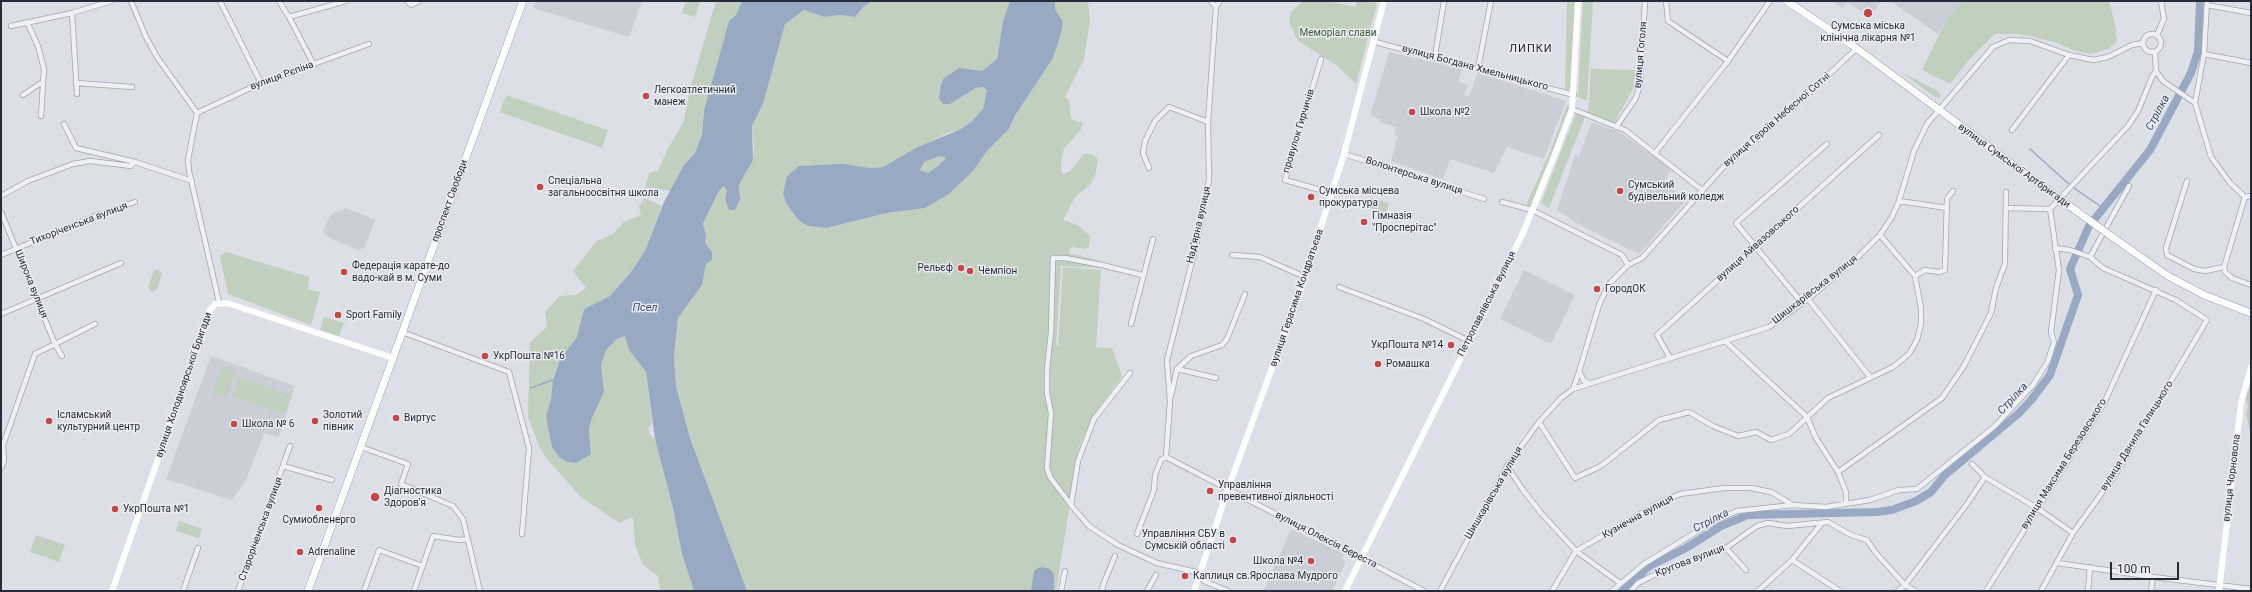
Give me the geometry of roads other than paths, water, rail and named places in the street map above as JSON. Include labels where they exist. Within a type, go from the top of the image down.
[{"type":"main road","name":"проспект Свободи","points":[[308,591],[523,1]]},
{"type":"main road","name":"вулиця Сумської Артбригади","points":[[1787,1],[1856,49],[1938,111],[2168,276],[2204,295],[2251,312]]},
{"type":"street","points":[[12,26],[72,13],[111,1]]},
{"type":"street","points":[[131,1],[146,37],[157,57],[197,113]]},
{"type":"street","points":[[220,1],[261,83]]},
{"type":"street","points":[[279,1],[314,65]]},
{"type":"street","points":[[289,17],[346,1]]},
{"type":"street","points":[[407,1],[411,6],[419,1]]},
{"type":"street","points":[[1211,1],[1216,7]]},
{"type":"street","name":"Надʼярна вулиця","points":[[1166,457],[1170,400],[1167,360],[1196,246],[1209,180],[1208,122],[1216,7],[1220,1]]},
{"type":"street","name":"вулиця Герасима Кондратьєва","points":[[1194,591],[1228,489],[1305,277],[1344,154],[1375,42],[1384,1]]},
{"type":"street","points":[[1435,56],[1444,1]]},
{"type":"street","points":[[1478,68],[1490,1]]},
{"type":"street","name":"Петропавлівська вулиця","points":[[1345,591],[1523,233],[1572,109],[1574,95],[1578,1]]},
{"type":"street","name":"вулиця Гоголя","points":[[1616,127],[1636,98],[1640,84],[1645,1]]},
{"type":"street","points":[[1666,1],[1668,21],[1728,61]]},
{"type":"street","points":[[1656,153],[1728,61],[1770,1]]},
{"type":"street","points":[[2162,1],[2164,18],[2157,35],[2161,44],[2155,52],[2156,71],[2163,81],[2195,103]]},
{"type":"street","points":[[2245,197],[2230,183],[2211,157],[2195,103],[2204,54],[2207,3],[2251,13]]},
{"type":"street","points":[[72,13],[78,94]]},
{"type":"street","points":[[27,22],[38,46],[44,68],[41,83],[41,116]]},
{"type":"street","points":[[2012,130],[2068,55],[2083,59],[2100,60],[2132,45],[2142,43],[2147,34],[2157,35]]},
{"type":"street","name":"Шишкарівська вулиця","points":[[1440,591],[1507,466],[1539,422],[1572,389],[1768,327],[1808,299],[1859,256],[1880,235],[1899,201],[1923,131],[1985,53],[2000,42],[2018,39],[2030,41],[2068,55]]},
{"type":"street","name":"вулиця Богдана Хмельницького","points":[[1375,42],[1435,56],[1574,95]]},
{"type":"street","points":[[2142,43],[2146,50],[2155,52]]},
{"type":"street","name":"вулиця Рєпіна","points":[[197,113],[261,83],[369,44]]},
{"type":"street","name":"вулиця Героїв Небесної Сотні","points":[[1572,389],[1580,372],[1599,305],[1609,284],[1628,266],[1642,258],[1727,163],[1809,93],[1856,49]]},
{"type":"street","points":[[2204,54],[2251,63]]},
{"type":"street","name":"провулок Гирчичів","points":[[1321,59],[1285,180],[1331,193]]},
{"type":"street","points":[[2006,208],[2050,208],[2128,126],[2138,112],[2152,77],[2156,71]]},
{"type":"street","points":[[76,82],[132,87]]},
{"type":"street","points":[[22,95],[41,83]]},
{"type":"street","points":[[1149,168],[1143,153],[1145,141],[1155,121],[1169,107],[1208,122]]},
{"type":"street","points":[[1572,109],[1626,130],[1702,190]]},
{"type":"street","name":"вулиця Холодноярської Бригади","points":[[112,591],[210,310],[212,306],[219,302],[188,160],[197,113]]},
{"type":"street","points":[[64,124],[76,148],[135,162],[192,181]]},
{"type":"street","name":"вулиця Айвазовського","points":[[1670,358],[1657,335],[1879,135]]},
{"type":"street","points":[[1802,303],[1754,248],[1736,223],[1827,144]]},
{"type":"street","name":"Волонтерська вулиця","points":[[1344,154],[1484,199]]},
{"type":"street","points":[[1,196],[28,181],[73,164],[90,161],[131,166],[135,162]]},
{"type":"street","points":[[2187,181],[2166,248],[2167,255],[2194,269],[2205,270],[2224,267]]},
{"type":"street","points":[[2088,256],[2129,186]]},
{"type":"street","points":[[1915,276],[1925,270],[1939,272],[1945,270],[1946,208],[1947,199],[1953,191]]},
{"type":"street","points":[[1838,472],[1942,398],[1964,366],[1991,313],[1996,288],[2005,264],[2006,192]]},
{"type":"street","points":[[2245,197],[2251,196]]},
{"type":"street","points":[[2245,197],[2224,267],[2225,272],[2232,278],[2251,285]]},
{"type":"street","points":[[1899,201],[1946,208]]},
{"type":"street","name":"Тихоріченська вулиця","points":[[1,255],[95,216],[135,202]]},
{"type":"street","points":[[1502,202],[1532,210],[1622,255],[1628,266]]},
{"type":"street","points":[[1612,591],[1620,582],[1644,564],[1675,544],[1714,521],[1738,511],[1793,505],[1826,507],[1870,500],[1899,490],[1917,489],[1994,426],[2033,385],[2048,361],[2054,342],[2051,332],[2059,270],[2050,208]]},
{"type":"street","name":"Широка вулиця","points":[[1,212],[55,344],[62,356]]},
{"type":"street","points":[[1539,422],[1575,478],[1601,466],[1659,420],[1689,412],[1713,426],[1738,436],[1756,432],[1771,440],[1789,434],[1828,398],[1893,367],[1908,354],[1918,340],[1921,324],[1921,308],[1915,276],[1880,235]]},
{"type":"street","points":[[1131,324],[1142,275],[1153,239]]},
{"type":"street","points":[[2055,248],[2070,250],[2088,256],[2103,268],[2156,290]]},
{"type":"street","points":[[1232,255],[1260,257],[1305,277]]},
{"type":"street","points":[[1142,275],[1102,265],[1065,258],[1054,258],[1051,333],[1047,369],[1047,393],[1051,412],[1047,468],[1050,477],[1089,526],[1118,545],[1157,563],[1196,572],[1204,581],[1228,591]]},
{"type":"street","points":[[1,314],[121,263]]},
{"type":"street","points":[[1339,287],[1424,319],[1469,341]]},
{"type":"street","name":"вулиця Данила Галицького","points":[[2041,591],[2073,533],[2117,472],[2207,320],[2176,300],[2156,290]]},
{"type":"street","name":"вулиця Максима Березовського","points":[[1986,591],[2036,508],[2104,403],[2156,290]]},
{"type":"street","name":"Надʼярна вулиця","points":[[1170,400],[1178,370],[1191,356],[1222,345],[1227,339],[1245,294]]},
{"type":"street","points":[[1808,299],[1870,377]]},
{"type":"street","points":[[219,302],[227,303],[393,358]]},
{"type":"street","points":[[1,468],[4,460],[3,445],[35,354],[95,324]]},
{"type":"street","points":[[402,332],[510,372],[529,448],[522,534]]},
{"type":"street","points":[[1725,341],[1807,417],[1816,438],[1838,472],[1846,492],[1846,504]]},
{"type":"street","name":"вулиця Чорновола","points":[[2219,588],[2241,403],[2251,367]]},
{"type":"street","points":[[1178,370],[1216,378]]},
{"type":"street","points":[[1580,372],[1584,381],[1590,383]]},
{"type":"street","points":[[1071,505],[1078,461],[1094,419],[1130,373]]},
{"type":"street","name":"Староріченська вулиця","points":[[238,591],[290,446]]},
{"type":"street","points":[[361,447],[408,464],[401,484],[453,506],[463,519],[480,591]]},
{"type":"street","points":[[1137,534],[1154,490],[1155,475],[1161,460],[1166,457]]},
{"type":"street","name":"вулиця Олексія Береста","points":[[1166,457],[1424,591]]},
{"type":"street","points":[[1972,464],[1985,476],[2073,533]]},
{"type":"street","name":"Староріченська вулиця","points":[[283,466],[332,480]]},
{"type":"street","points":[[1507,466],[1541,513],[1576,551],[1620,582]]},
{"type":"street","points":[[1898,591],[1905,585],[1967,504],[1985,476]]},
{"type":"street","name":"Кузнечна вулиця","points":[[1552,591],[1576,551],[1659,503],[1680,494],[1711,489],[1751,488],[1771,492],[1793,505]]},
{"type":"street","points":[[1761,590],[1792,560],[1822,523],[1828,522],[1851,535],[1867,540],[1875,552],[1905,585],[1915,591]]},
{"type":"street","name":"Кругова вулиця","points":[[1631,591],[1638,583],[1652,576],[1726,548],[1757,526],[1768,523],[1787,526],[1822,523]]},
{"type":"street","points":[[414,591],[434,536],[459,540],[468,539]]},
{"type":"street","points":[[183,591],[198,548]]},
{"type":"street","points":[[1726,548],[1746,570]]},
{"type":"street","points":[[364,591],[379,550],[423,566]]},
{"type":"street","points":[[1102,591],[1115,556]]},
{"type":"street","points":[[1792,560],[1840,591]]},
{"type":"street","points":[[2058,562],[2219,588],[2251,589]]},
{"type":"street","points":[[2088,591],[2090,567]]},
{"type":"street","points":[[1061,591],[1064,571]]},
{"type":"street","points":[[1147,591],[1156,575]]},
{"type":"street","points":[[2151,591],[2152,577]]},
{"type":"water","name":"Псел","points":[[742,1],[872,1],[864,6],[855,17],[840,15],[824,17],[804,10],[785,24],[763,104],[752,126],[753,160],[739,185],[740,200],[735,210],[729,210],[725,199],[727,190],[723,186],[719,191],[703,224],[706,235],[705,243],[712,252],[712,260],[706,264],[702,285],[678,318],[674,356],[676,386],[690,438],[747,591],[694,591],[682,554],[673,508],[655,439],[646,372],[629,350],[625,336],[617,339],[606,350],[601,365],[604,392],[592,418],[589,429],[591,454],[576,463],[568,462],[559,457],[552,447],[546,416],[551,399],[553,380],[561,358],[577,337],[584,309],[610,296],[631,272],[645,251],[664,202],[684,165],[695,153],[702,135],[704,110],[729,21],[736,15]]},
{"type":"water","points":[[1010,1],[1055,1],[1055,9],[1063,22],[1053,58],[1015,116],[1009,129],[987,151],[973,171],[949,194],[925,208],[887,213],[826,228],[808,226],[798,220],[786,203],[783,193],[787,176],[799,166],[843,164],[870,168],[883,167],[918,147],[961,129],[971,122],[983,109],[987,90],[983,87],[976,88],[950,104],[943,104],[939,98],[940,88],[943,79],[959,68],[982,71],[997,59],[1003,21]],"holes":[[[940,156],[946,158],[928,173],[920,170],[924,162]]]},
{"type":"water","points":[[1043,567],[1050,569],[1054,574],[1054,591],[1031,591],[1034,571]]},
{"type":"waterway","name":"Стрілка","points":[[1623,591],[1648,567],[1686,548],[1721,526],[1748,515],[1877,512],[1892,510],[1916,501],[1931,492],[1944,476],[2018,414],[2032,399],[2050,375],[2078,295],[2070,269],[2089,226],[2150,150],[2191,73],[2198,51],[2200,1]]},
{"type":"waterway","points":[[2030,149],[2070,185]]},
{"type":"waterway","points":[[2074,188],[2103,208]]},
{"type":"waterway","points":[[531,388],[553,380]]},
{"type":"place","name":"Сумська міська клінічна лікарня №1","points":[[1868,13]]},
{"type":"place","name":"Легкоатлетичний манеж","points":[[646,96]]},
{"type":"place","name":"Школа №2","points":[[1412,112]]},
{"type":"place","name":"Спеціальна загальноосвітня школа","points":[[540,187]]},
{"type":"place","name":"Сумський будівельний коледж","points":[[1620,191]]},
{"type":"place","name":"Сумська місцева прокуратура","points":[[1311,197]]},
{"type":"place","name":"Гімназія \"Просперітас\"","points":[[1364,222]]},
{"type":"place","name":"Рельєф","points":[[961,268]]},
{"type":"place","name":"Чемпіон","points":[[970,271]]},
{"type":"place","name":"Федерація карате-до вадо-кай в м. Суми","points":[[344,272]]},
{"type":"place","name":"ГородОК","points":[[1597,289]]},
{"type":"place","name":"Sport Family","points":[[338,315]]},
{"type":"place","name":"УкрПошта №14","points":[[1451,345]]},
{"type":"place","name":"УкрПошта №16","points":[[485,356]]},
{"type":"place","name":"Ромашка","points":[[1378,364]]},
{"type":"place","name":"Виртус","points":[[396,418]]},
{"type":"place","name":"Ісламський культурний центр","points":[[49,421]]},
{"type":"place","name":"Золотий півник","points":[[315,421]]},
{"type":"place","name":"Школа № 6","points":[[234,424]]},
{"type":"place","name":"Управління превентивної діяльності","points":[[1210,491]]},
{"type":"place","name":"Діагностика Здоров'я","points":[[375,497]]},
{"type":"place","name":"Сумиобленерго","points":[[319,508]]},
{"type":"place","name":"УкрПошта №1","points":[[115,509]]},
{"type":"place","name":"Управління СБУ в Сумській області","points":[[1233,540]]},
{"type":"place","name":"Adrenaline","points":[[300,552]]},
{"type":"place","name":"Школа №4","points":[[1311,561]]},
{"type":"place","name":"Каплиця св.Ярослава Мудрого","points":[[1185,576]]},
{"type":"district","name":"ЛИПКИ","points":[[1531,49]]},
{"type":"park label","name":"Меморіал слави","points":[[1338,33]]}]
